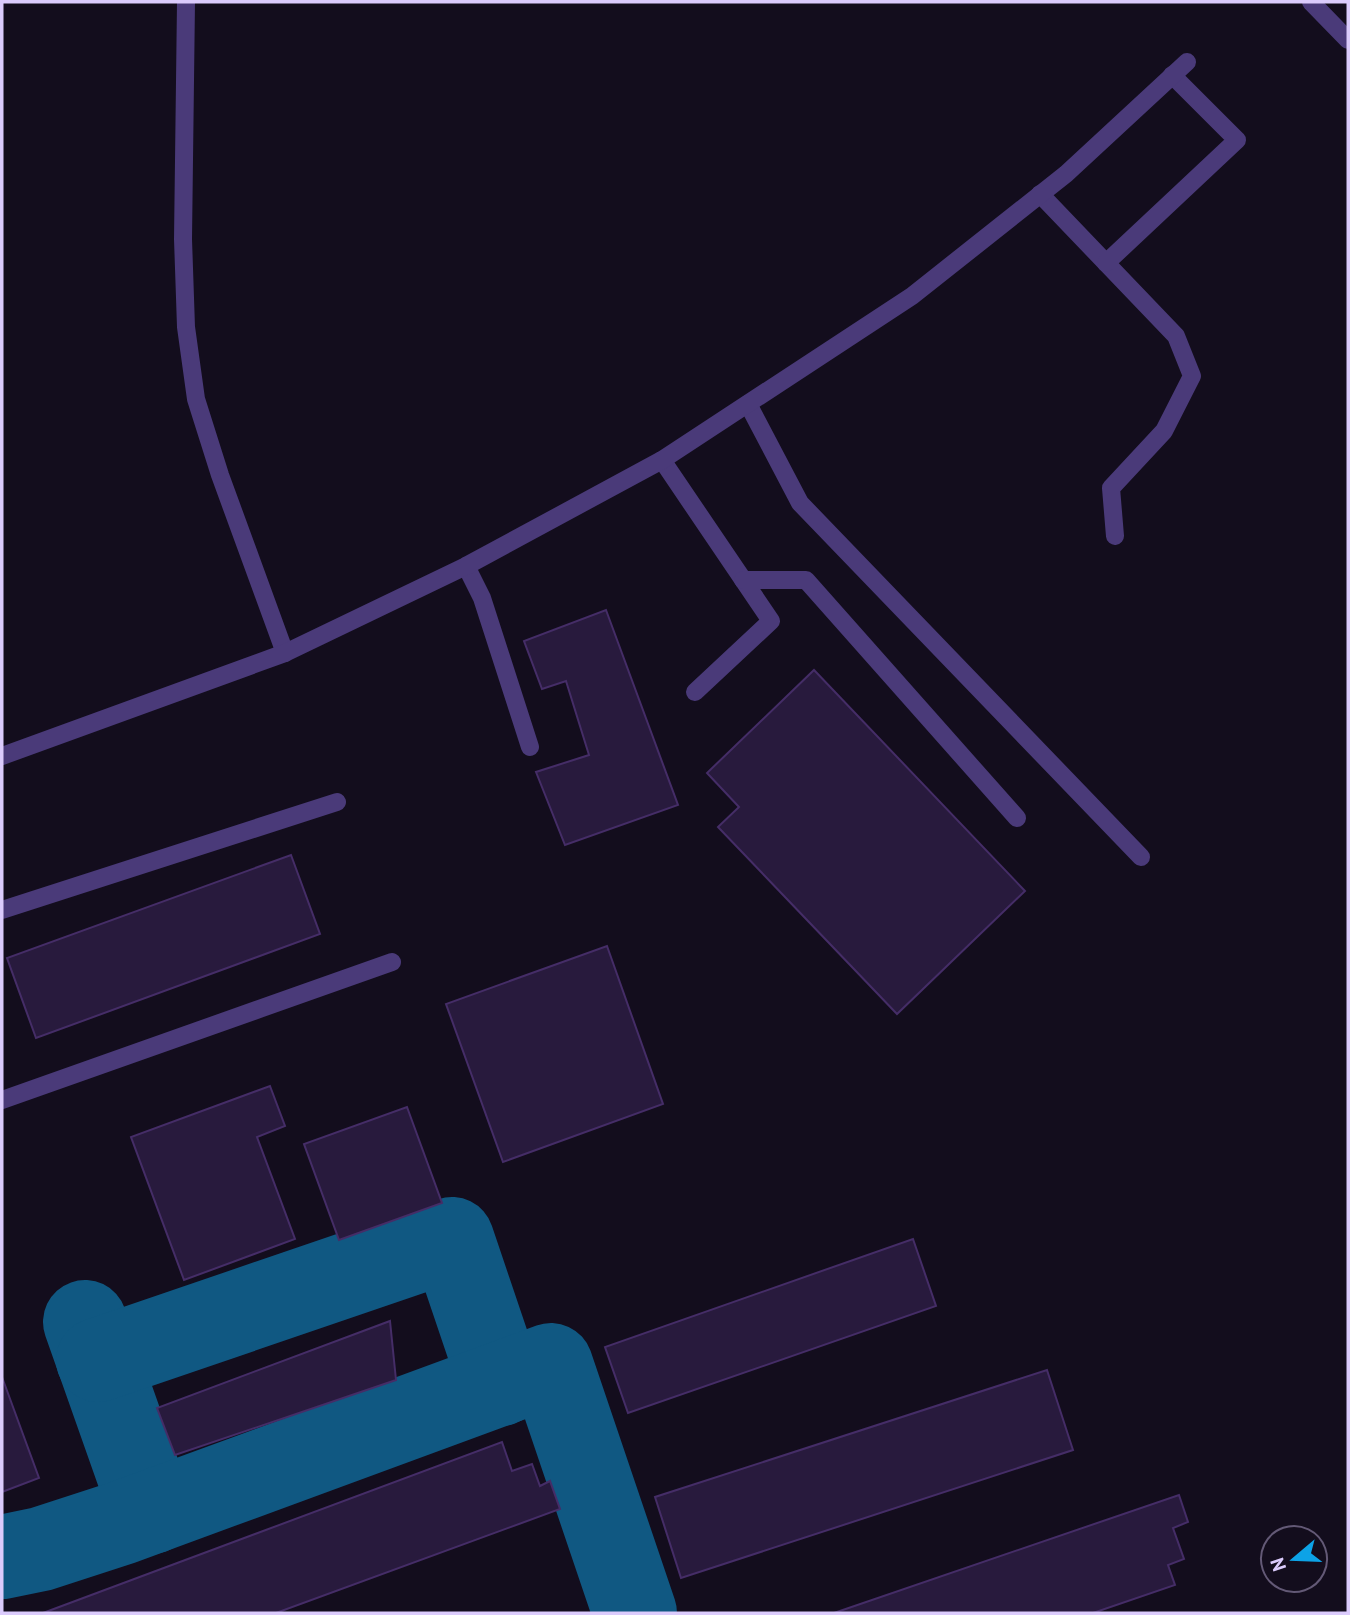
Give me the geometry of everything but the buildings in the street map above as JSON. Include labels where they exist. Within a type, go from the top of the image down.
[{"type":"lane","points":[[186,2],[183,239],[186,327],[196,398],[220,475],[285,653]]},
{"type":"lane","points":[[1311,2],[1348,40]]},
{"type":"lane","points":[[2,755],[285,653],[466,566],[662,460],[912,296],[1040,194],[1187,62]]},
{"type":"lane","points":[[1106,263],[1237,140],[1172,75]]},
{"type":"lane","points":[[1040,194],[1176,337],[1192,376],[1164,431],[1111,488],[1115,536]]},
{"type":"lane","points":[[748,404],[800,503],[1140,857]]},
{"type":"lane","points":[[662,460],[771,621],[695,692]]},
{"type":"lane","points":[[466,566],[482,598],[530,747]]},
{"type":"lane","points":[[743,580],[806,580],[1017,818]]},
{"type":"lane","points":[[2,911],[337,802]]},
{"type":"lane","points":[[2,1100],[392,962]]},
{"type":"taxiway","points":[[98,1360],[452,1239],[501,1384]]},
{"type":"taxiway","points":[[85,1322],[152,1512]]},
{"type":"taxiway","points":[[2,1557],[41,1549],[121,1523],[551,1365],[635,1613]]}]
